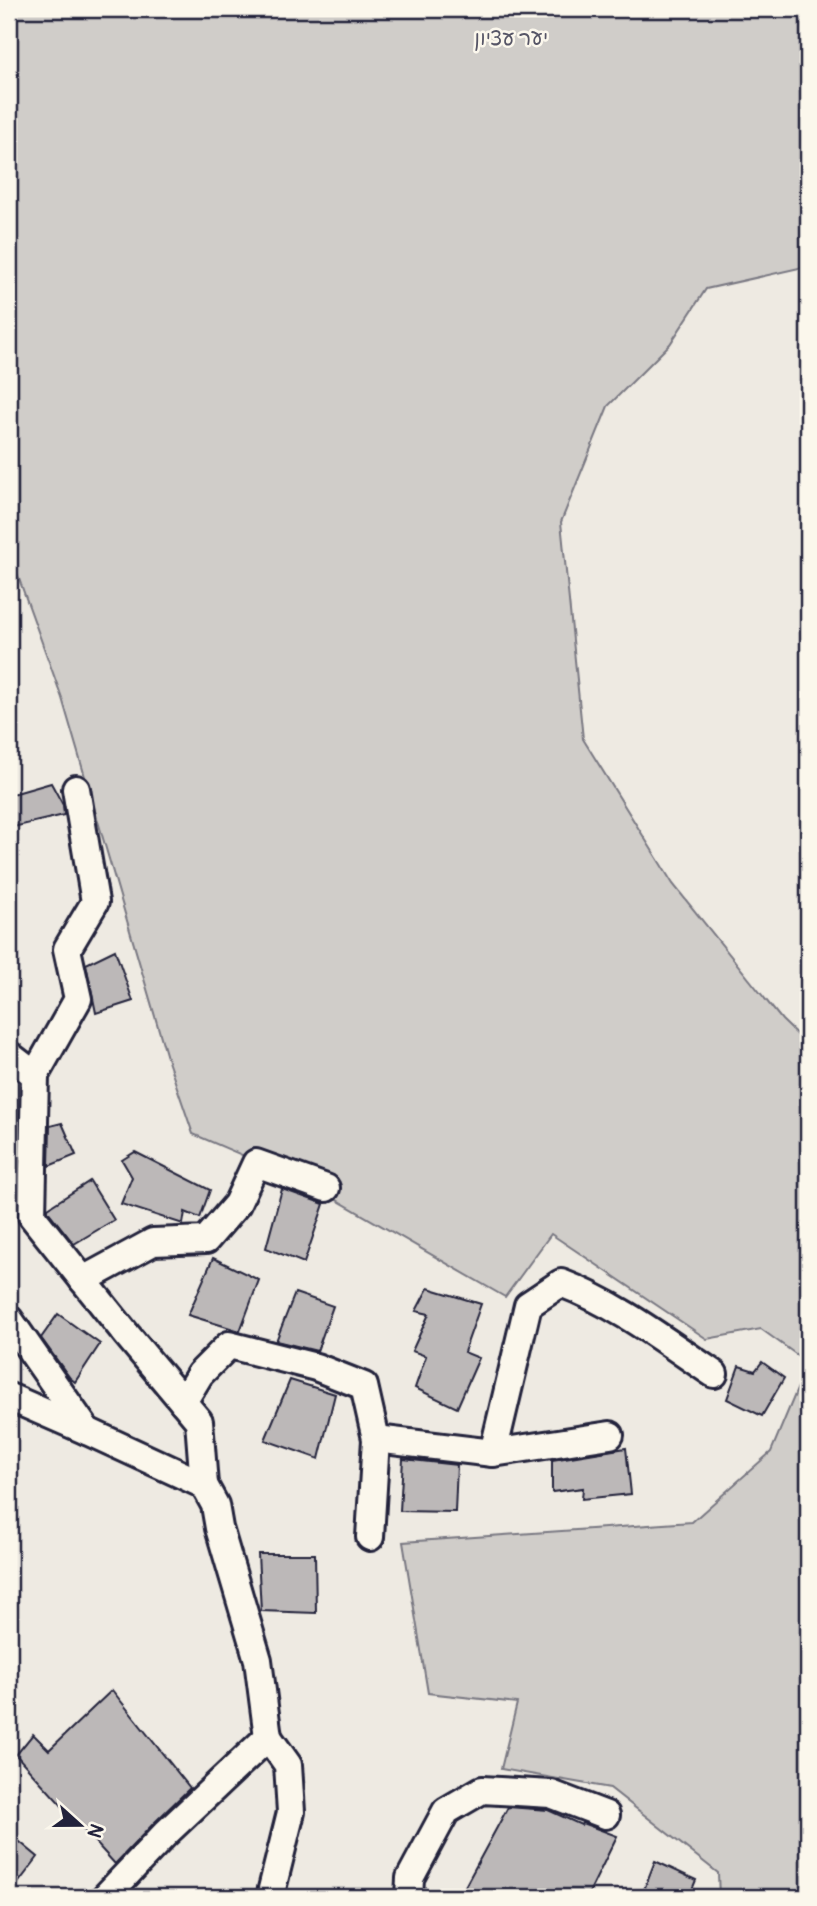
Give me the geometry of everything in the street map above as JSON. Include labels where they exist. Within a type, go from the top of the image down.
[{"type":"street","points":[[76,789],[95,902],[67,949],[78,999],[35,1075],[32,1216],[200,1422],[204,1485],[215,1505],[219,1528],[258,1660],[268,1737],[288,1765],[291,1812],[270,1897]]},
{"type":"street","points":[[9,1055],[35,1075]]},
{"type":"street","points":[[83,1280],[153,1242],[206,1240],[237,1204],[256,1163],[326,1188]]},
{"type":"street","points":[[493,1453],[528,1305],[561,1283],[590,1294],[616,1309],[714,1374]]},
{"type":"street","points":[[9,1319],[87,1431]]},
{"type":"street","points":[[183,1402],[200,1374],[229,1345],[316,1367],[363,1386],[376,1439],[370,1538]]},
{"type":"street","points":[[9,1397],[204,1485]]},
{"type":"street","points":[[376,1439],[493,1453],[610,1435]]},
{"type":"street","points":[[105,1897],[166,1833],[268,1737]]},
{"type":"street","points":[[409,1897],[410,1878],[446,1811],[482,1790],[551,1794],[606,1815]]},
{"type":"green space","name":"יער עציון","points":[[9,9],[808,9],[808,266],[706,289],[670,344],[608,406],[561,522],[583,739],[673,884],[782,1020],[808,1045],[808,1363],[761,1329],[707,1339],[551,1234],[505,1297],[307,1183],[193,1134],[168,1061],[62,698],[9,551]]},
{"type":"green space","points":[[808,1363],[808,1897],[719,1897],[718,1873],[610,1788],[501,1769],[517,1703],[428,1693],[403,1542],[692,1522],[771,1452]]},
{"type":"building","points":[[51,783],[63,805],[64,815],[9,828],[9,795]]},
{"type":"building","points":[[115,950],[133,1001],[96,1013],[86,964]]},
{"type":"building","points":[[62,1123],[76,1155],[49,1166],[50,1126]]},
{"type":"building","points":[[135,1152],[210,1190],[200,1218],[185,1212],[183,1224],[121,1204],[132,1177],[122,1160]]},
{"type":"building","points":[[90,1181],[114,1220],[74,1244],[48,1208]]},
{"type":"building","points":[[282,1189],[324,1204],[304,1263],[266,1248]]},
{"type":"building","points":[[213,1258],[259,1280],[240,1331],[188,1315]]},
{"type":"building","points":[[428,1288],[481,1304],[464,1352],[479,1358],[457,1408],[415,1388],[426,1356],[412,1351],[429,1314],[416,1311]]},
{"type":"building","points":[[295,1293],[333,1306],[317,1351],[276,1341]]},
{"type":"building","points":[[58,1314],[100,1344],[75,1382],[41,1338]]},
{"type":"building","points":[[762,1362],[784,1378],[762,1416],[727,1399],[739,1366],[755,1371]]},
{"type":"building","points":[[290,1380],[335,1394],[319,1459],[265,1440]]},
{"type":"building","points":[[626,1448],[631,1494],[582,1499],[583,1488],[552,1492],[552,1460]]},
{"type":"building","points":[[403,1459],[457,1465],[455,1512],[400,1511]]},
{"type":"building","points":[[258,1554],[315,1554],[316,1613],[261,1611]]},
{"type":"building","points":[[112,1690],[190,1788],[115,1864],[16,1755],[33,1734],[49,1750]]},
{"type":"building","points":[[508,1807],[548,1810],[581,1825],[582,1823],[617,1836],[587,1897],[474,1897],[462,1892]]},
{"type":"building","points":[[9,1833],[38,1857],[9,1895]]},
{"type":"building","points":[[655,1861],[696,1880],[689,1897],[641,1897]]}]
